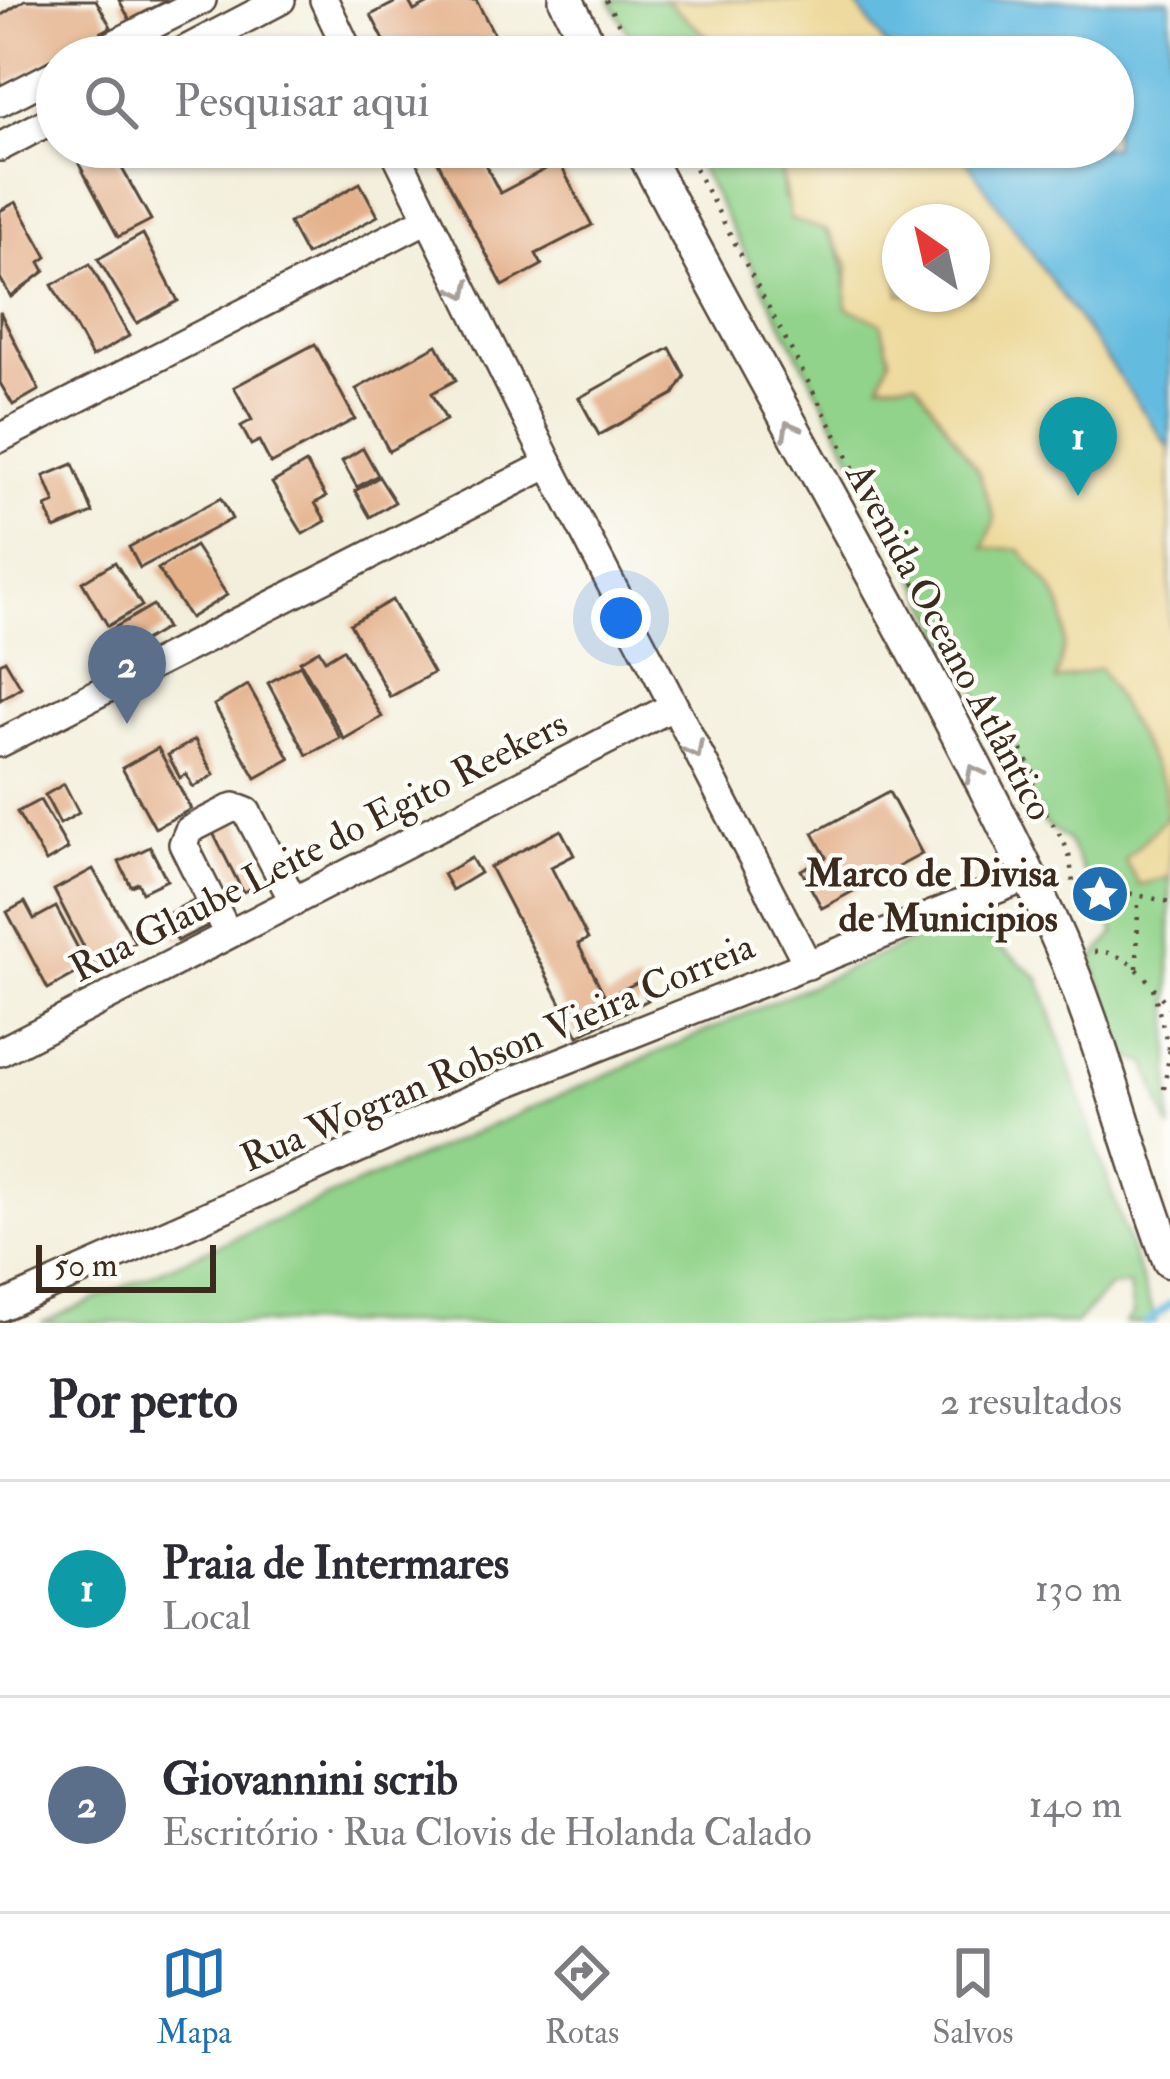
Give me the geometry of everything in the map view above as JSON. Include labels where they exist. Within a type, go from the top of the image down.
[{"type":"main road","points":[[566,0],[584,36]]},
{"type":"main road","name":"Avenida Oceano Atlântico","points":[[652,168],[1049,919],[1170,1261]]},
{"type":"street","points":[[131,36],[202,0]]},
{"type":"street","points":[[212,36],[281,0]]},
{"type":"street","points":[[324,0],[341,36]]},
{"type":"street","points":[[0,102],[36,84]]},
{"type":"street","points":[[0,147],[36,128]]},
{"type":"street","points":[[403,168],[672,707],[808,965]]},
{"type":"street","points":[[0,438],[427,218]]},
{"type":"street","points":[[0,743],[549,464]]},
{"type":"street","name":"Rua Glaube Leite do Egito Reekers","points":[[0,1052],[672,707]]},
{"type":"street","points":[[228,934],[183,844],[189,830],[234,807],[247,812],[293,902]]},
{"type":"street","name":"Rua Wogran Robson Vieira Correia","points":[[0,1307],[505,1084],[1028,877]]},
{"type":"path","points":[[606,0],[625,36]]},
{"type":"path","points":[[695,168],[990,726],[1016,739],[1036,777],[1031,788],[1070,858],[1076,893]]},
{"type":"path","points":[[1049,919],[1085,884],[1170,902]]},
{"type":"path","points":[[1137,968],[1138,897]]},
{"type":"path","points":[[1064,954],[1107,951],[1137,968],[1170,1008]]},
{"type":"path","points":[[1153,988],[1170,1049],[1164,1089]]},
{"type":"path","points":[[1158,1075],[1168,1075]]},
{"type":"green space","points":[[610,0],[665,0],[707,36],[630,36]]},
{"type":"green space","points":[[700,168],[780,168],[784,199],[826,232],[840,255],[846,307],[881,322],[890,358],[916,381],[979,473],[995,519],[1054,589],[1070,632],[1058,680],[1100,668],[1164,785],[1166,818],[1139,885],[1170,877],[1170,1130],[1147,1064],[1128,1057],[1092,960],[1115,933],[1067,839],[1045,824]]},
{"type":"green space","points":[[939,929],[990,939],[1039,978],[1156,1323],[1125,1323],[1133,1315],[1129,1285],[1110,1287],[1076,1323],[41,1323]]},
{"type":"sand","points":[[665,0],[853,0],[879,36],[707,36]]},
{"type":"sand","points":[[782,168],[972,168],[1170,449],[1170,877],[1139,885],[1125,860],[1166,818],[1164,785],[1100,668],[1056,681],[1065,622],[1056,596],[1019,549],[984,548],[995,519],[979,473],[916,381],[880,383],[890,358],[881,323],[846,307],[848,265],[828,231],[790,219]]},
{"type":"water","points":[[853,0],[1170,0],[1170,449],[972,168],[1134,168],[1134,36],[879,36]]},
{"type":"building","points":[[25,0],[96,0],[111,27],[94,36],[36,36],[36,68],[0,87],[0,16]]},
{"type":"building","points":[[119,0],[168,0],[130,20]]},
{"type":"building","points":[[400,0],[408,0],[414,11],[435,0],[476,0],[495,36],[382,36],[371,15]]},
{"type":"building","points":[[81,168],[122,168],[151,220],[118,237]]},
{"type":"building","points":[[441,168],[487,168],[500,193],[548,168],[562,168],[592,225],[536,254],[542,265],[503,286]]},
{"type":"building","points":[[360,183],[378,216],[306,255],[289,223]]},
{"type":"building","points":[[16,202],[47,257],[40,262],[45,271],[11,297],[0,278],[0,211]]},
{"type":"building","points":[[143,234],[178,301],[137,323],[98,259]]},
{"type":"building","points":[[90,264],[129,336],[92,357],[52,285]]},
{"type":"building","points":[[0,312],[39,390],[13,405],[0,383]]},
{"type":"building","points":[[315,344],[355,419],[271,464],[259,441],[251,445],[241,426],[252,420],[234,387]]},
{"type":"building","points":[[437,345],[456,380],[432,393],[446,420],[389,451],[356,389]]},
{"type":"building","points":[[670,348],[685,376],[674,394],[599,435],[579,398]]},
{"type":"building","points":[[363,448],[378,475],[357,487],[342,461]]},
{"type":"building","points":[[306,463],[326,497],[315,503],[326,521],[303,534],[272,483]]},
{"type":"building","points":[[73,464],[93,513],[55,529],[46,507],[55,503],[44,476]]},
{"type":"building","points":[[379,477],[395,502],[370,517],[355,491]]},
{"type":"building","points":[[221,498],[232,519],[140,568],[129,547]]},
{"type":"building","points":[[195,546],[227,595],[190,618],[158,569]]},
{"type":"building","points":[[115,562],[142,606],[108,626],[82,582]]},
{"type":"building","points":[[392,600],[433,673],[390,697],[350,624]]},
{"type":"building","points":[[153,605],[166,628],[139,644],[134,635],[117,644],[109,631]]},
{"type":"building","points":[[343,649],[382,717],[344,739],[300,661],[319,650],[325,660]]},
{"type":"building","points":[[5,660],[21,687],[0,700],[0,663]]},
{"type":"building","points":[[300,665],[340,738],[307,755],[268,683]]},
{"type":"building","points":[[248,685],[290,759],[256,778],[214,705]]},
{"type":"building","points":[[195,740],[214,775],[193,787],[186,774],[180,778],[168,755]]},
{"type":"building","points":[[158,748],[191,809],[155,828],[122,768]]},
{"type":"building","points":[[64,784],[79,813],[60,824],[45,795]]},
{"type":"building","points":[[889,792],[922,854],[822,908],[801,870],[826,857],[813,833]]},
{"type":"building","points":[[40,800],[68,849],[46,862],[17,812]]},
{"type":"building","points":[[235,815],[268,880],[243,892],[210,827]]},
{"type":"building","points":[[561,830],[574,855],[551,867],[588,939],[578,944],[606,998],[638,982],[648,1000],[578,1036],[490,867]]},
{"type":"building","points":[[150,847],[167,880],[142,892],[138,883],[131,886],[119,862]]},
{"type":"building","points":[[471,858],[480,873],[452,890],[443,874]]},
{"type":"building","points":[[93,869],[135,942],[126,947],[131,956],[97,973],[54,890]]},
{"type":"building","points":[[201,896],[215,922],[177,941],[164,916]]},
{"type":"building","points":[[25,902],[34,919],[56,907],[88,967],[48,989],[7,912]]},
{"type":"waterway","points":[[1147,1323],[1170,1304]]},
{"type":"place","name":"Praia de Intermares","points":[[1078,496]]},
{"type":"place","name":"Giovannini scrib","points":[[127,724]]},
{"type":"place","name":"Marco de Divisa de Municipios","points":[[1100,894]]}]
